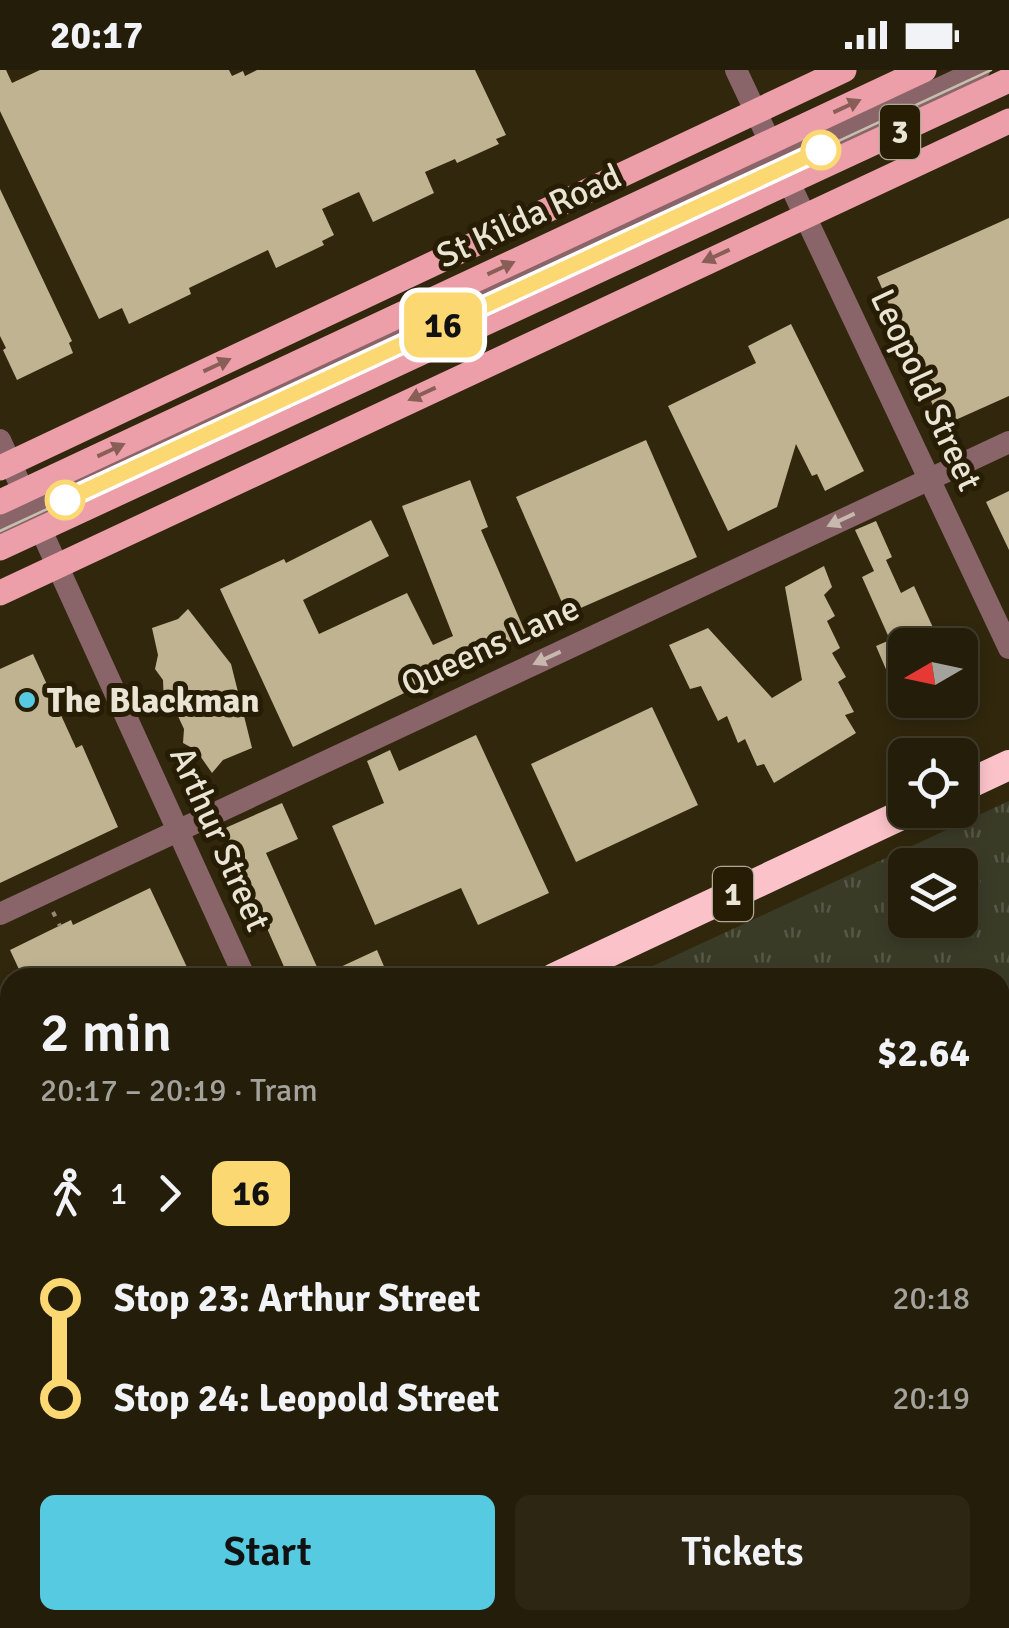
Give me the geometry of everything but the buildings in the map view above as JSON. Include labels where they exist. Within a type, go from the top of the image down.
[{"type":"highway","points":[[978,780],[1009,765]]},
{"type":"highway","name":"1","points":[[575,968],[888,821]]},
{"type":"main road","name":"St Kilda Road","points":[[4,457],[844,70]]},
{"type":"main road","name":"St Kilda Road","points":[[24,508],[780,163],[924,70]]},
{"type":"main road","name":"St Kilda Road","points":[[0,548],[24,508],[560,240],[1009,80]]},
{"type":"main road","points":[[0,593],[1009,121]]},
{"type":"street","name":"Leopold Street","points":[[736,70],[1009,648]]},
{"type":"street","points":[[780,163],[979,70]]},
{"type":"street","points":[[546,210],[560,240]]},
{"type":"street","name":"Queens Lane","points":[[0,914],[1009,442]]},
{"type":"street","name":"Arthur Street","points":[[4,457],[24,508],[57,566],[240,968]]},
{"type":"street","points":[[0,525],[24,508]]},
{"type":"green space","points":[[1009,801],[1009,968],[648,968],[888,857],[888,938],[978,938],[978,848],[908,848],[951,828],[978,828],[978,815]]},
{"type":"tram line","points":[[0,531],[991,70]]},
{"type":"tram line","name":"16","points":[[65,500],[821,150]]},
{"type":"place","name":"The Blackman","points":[[27,700]]}]
